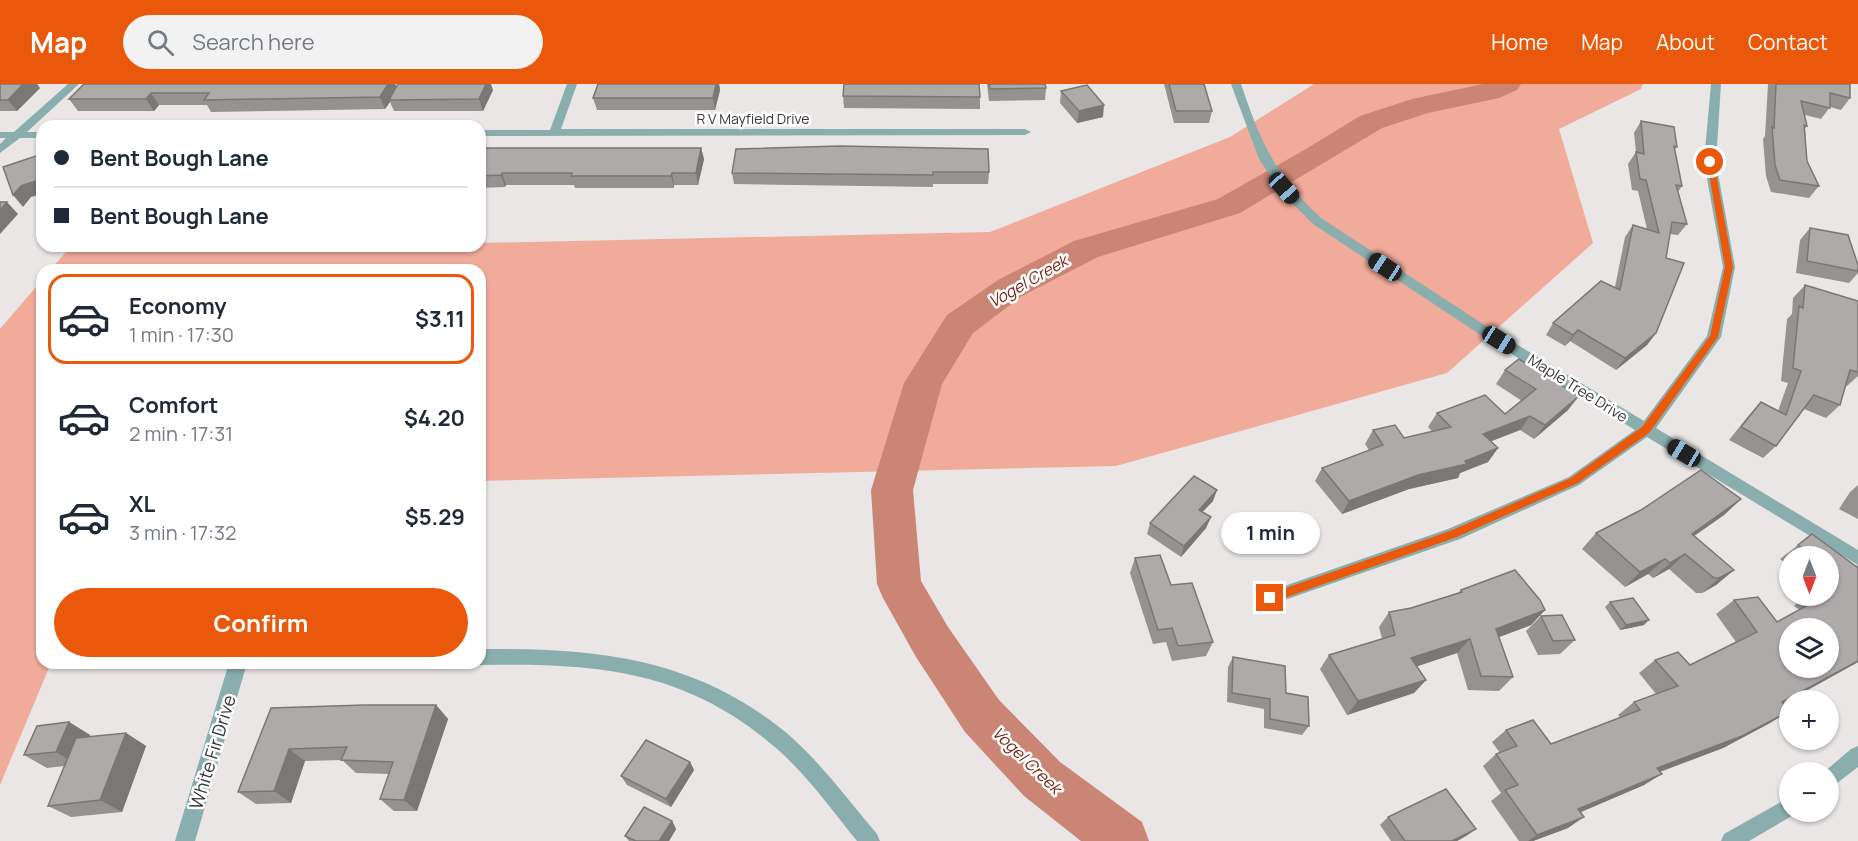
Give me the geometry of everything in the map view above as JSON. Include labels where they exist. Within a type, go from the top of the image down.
[{"type":"street","points":[[0,150],[74,84]]},
{"type":"street","points":[[554,133],[572,84]]},
{"type":"street","name":"Maple Tree Drive","points":[[1236,84],[1255,140],[1273,174],[1294,200],[1317,221],[1481,328],[1858,558]]},
{"type":"street","points":[[1270,598],[1454,534],[1574,481],[1646,430],[1714,337],[1729,267],[1710,162],[1716,84]]},
{"type":"street","name":"R V Mayfield Drive","points":[[486,134],[1025,132]]},
{"type":"street","points":[[0,135],[36,135]]},
{"type":"street","points":[[486,657],[539,656],[617,663],[663,672],[691,683],[723,699],[782,741],[870,841]]},
{"type":"street","name":"White Fir Drive","points":[[185,841],[236,669]]},
{"type":"street","points":[[1839,771],[1858,755]]},
{"type":"street","points":[[1732,841],[1779,813]]},
{"type":"shaded area","points":[[1314,84],[1643,84],[1641,89],[1559,129],[1593,243],[1447,373],[1116,466],[486,481],[486,264],[55,264],[66,252],[486,252],[486,243],[990,232],[1230,137]]},
{"type":"shaded area","points":[[36,287],[36,669],[48,669],[0,785],[0,329]]},
{"type":"building","points":[[0,84],[23,84],[8,100],[0,100]]},
{"type":"building","points":[[84,84],[388,84],[380,97],[204,100],[209,93],[151,93],[146,99],[69,99]]},
{"type":"building","points":[[398,84],[486,84],[479,99],[389,100]]},
{"type":"building","points":[[598,84],[716,84],[713,98],[593,98]]},
{"type":"building","points":[[844,84],[979,84],[980,97],[843,96]]},
{"type":"building","points":[[989,84],[1045,84],[1046,88],[990,89]]},
{"type":"building","points":[[1169,84],[1204,84],[1212,111],[1176,111]]},
{"type":"building","points":[[1776,84],[1850,84],[1850,98],[1830,93],[1830,108],[1801,101],[1807,126],[1804,125],[1807,161],[1819,186],[1780,180],[1775,165],[1772,127],[1774,128]]},
{"type":"building","points":[[1087,85],[1104,105],[1079,111],[1061,91]]},
{"type":"building","points":[[1641,121],[1674,127],[1677,147],[1674,146],[1682,186],[1676,185],[1687,224],[1672,222],[1666,258],[1684,263],[1656,333],[1625,358],[1578,330],[1573,335],[1553,323],[1601,281],[1620,290],[1633,225],[1659,233],[1646,180],[1640,179],[1636,152],[1644,154]]},
{"type":"building","points":[[840,146],[988,149],[989,172],[933,172],[933,175],[732,173],[736,149]]},
{"type":"building","points":[[486,148],[701,148],[696,173],[672,173],[671,176],[571,176],[572,173],[502,173],[501,175],[486,176]]},
{"type":"building","points":[[36,156],[36,181],[21,186],[13,195],[3,167]]},
{"type":"building","points":[[0,202],[7,202],[0,210]]},
{"type":"building","points":[[1810,228],[1848,235],[1858,271],[1807,261]]},
{"type":"building","points":[[1805,285],[1858,301],[1858,372],[1850,370],[1840,405],[1814,395],[1776,446],[1741,427],[1761,402],[1786,415],[1801,371],[1793,368],[1799,306],[1803,308]]},
{"type":"building","points":[[1519,359],[1579,396],[1545,425],[1530,416],[1483,434],[1498,448],[1465,461],[1467,464],[1418,475],[1349,501],[1322,468],[1383,445],[1373,430],[1395,425],[1404,438],[1451,427],[1437,413],[1485,395],[1505,414],[1536,389],[1505,370]]},
{"type":"building","points":[[1701,470],[1741,499],[1692,534],[1734,570],[1719,578],[1714,578],[1685,554],[1670,563],[1665,559],[1640,572],[1596,533],[1641,510]]},
{"type":"building","points":[[1194,476],[1217,490],[1199,510],[1211,517],[1184,546],[1150,523]]},
{"type":"building","points":[[1812,534],[1828,546],[1799,546]]},
{"type":"building","points":[[1839,554],[1858,566],[1858,661],[1839,671],[1839,618],[1784,618],[1806,606],[1839,606]]},
{"type":"building","points":[[1160,555],[1171,585],[1192,583],[1213,642],[1178,646],[1172,628],[1158,630],[1135,558]]},
{"type":"building","points":[[1515,570],[1540,600],[1545,610],[1496,629],[1513,677],[1481,676],[1470,639],[1411,658],[1426,680],[1358,701],[1329,655],[1395,635],[1389,612],[1411,608],[1462,592],[1461,590]]},
{"type":"building","points":[[1758,597],[1777,622],[1779,621],[1779,678],[1826,678],[1804,690],[1779,690],[1779,717],[1742,736],[1657,768],[1662,774],[1578,809],[1584,817],[1537,835],[1505,790],[1518,785],[1496,754],[1517,746],[1506,730],[1533,720],[1551,744],[1640,710],[1634,702],[1678,686],[1655,660],[1678,652],[1690,665],[1757,632],[1734,600]]},
{"type":"building","points":[[1633,598],[1649,620],[1626,625],[1610,602]]},
{"type":"building","points":[[1562,615],[1575,640],[1553,641],[1541,616]]},
{"type":"building","points":[[1233,657],[1285,666],[1286,693],[1308,697],[1309,726],[1270,719],[1270,699],[1232,693]]},
{"type":"building","points":[[436,705],[404,800],[380,799],[393,762],[341,760],[347,747],[289,749],[274,791],[238,792],[271,708]]},
{"type":"building","points":[[69,722],[56,752],[24,755],[37,726]]},
{"type":"building","points":[[126,733],[100,800],[48,806],[76,738]]},
{"type":"building","points":[[646,740],[690,762],[666,799],[621,776]]},
{"type":"building","points":[[1446,789],[1476,829],[1452,841],[1405,841],[1388,817]]},
{"type":"building","points":[[644,807],[672,821],[659,841],[636,841],[625,836]]},
{"type":"waterway","name":"Vogel Creek","points":[[1123,841],[1042,779],[982,716],[932,642],[899,584],[892,490],[923,383],[960,324],[1010,288],[1086,249],[1229,206],[1371,122],[1422,105],[1489,92],[1507,84]]},
{"type":"route","points":[[1270,598],[1454,534],[1574,481],[1646,430],[1714,337],[1729,267],[1710,162]]}]
